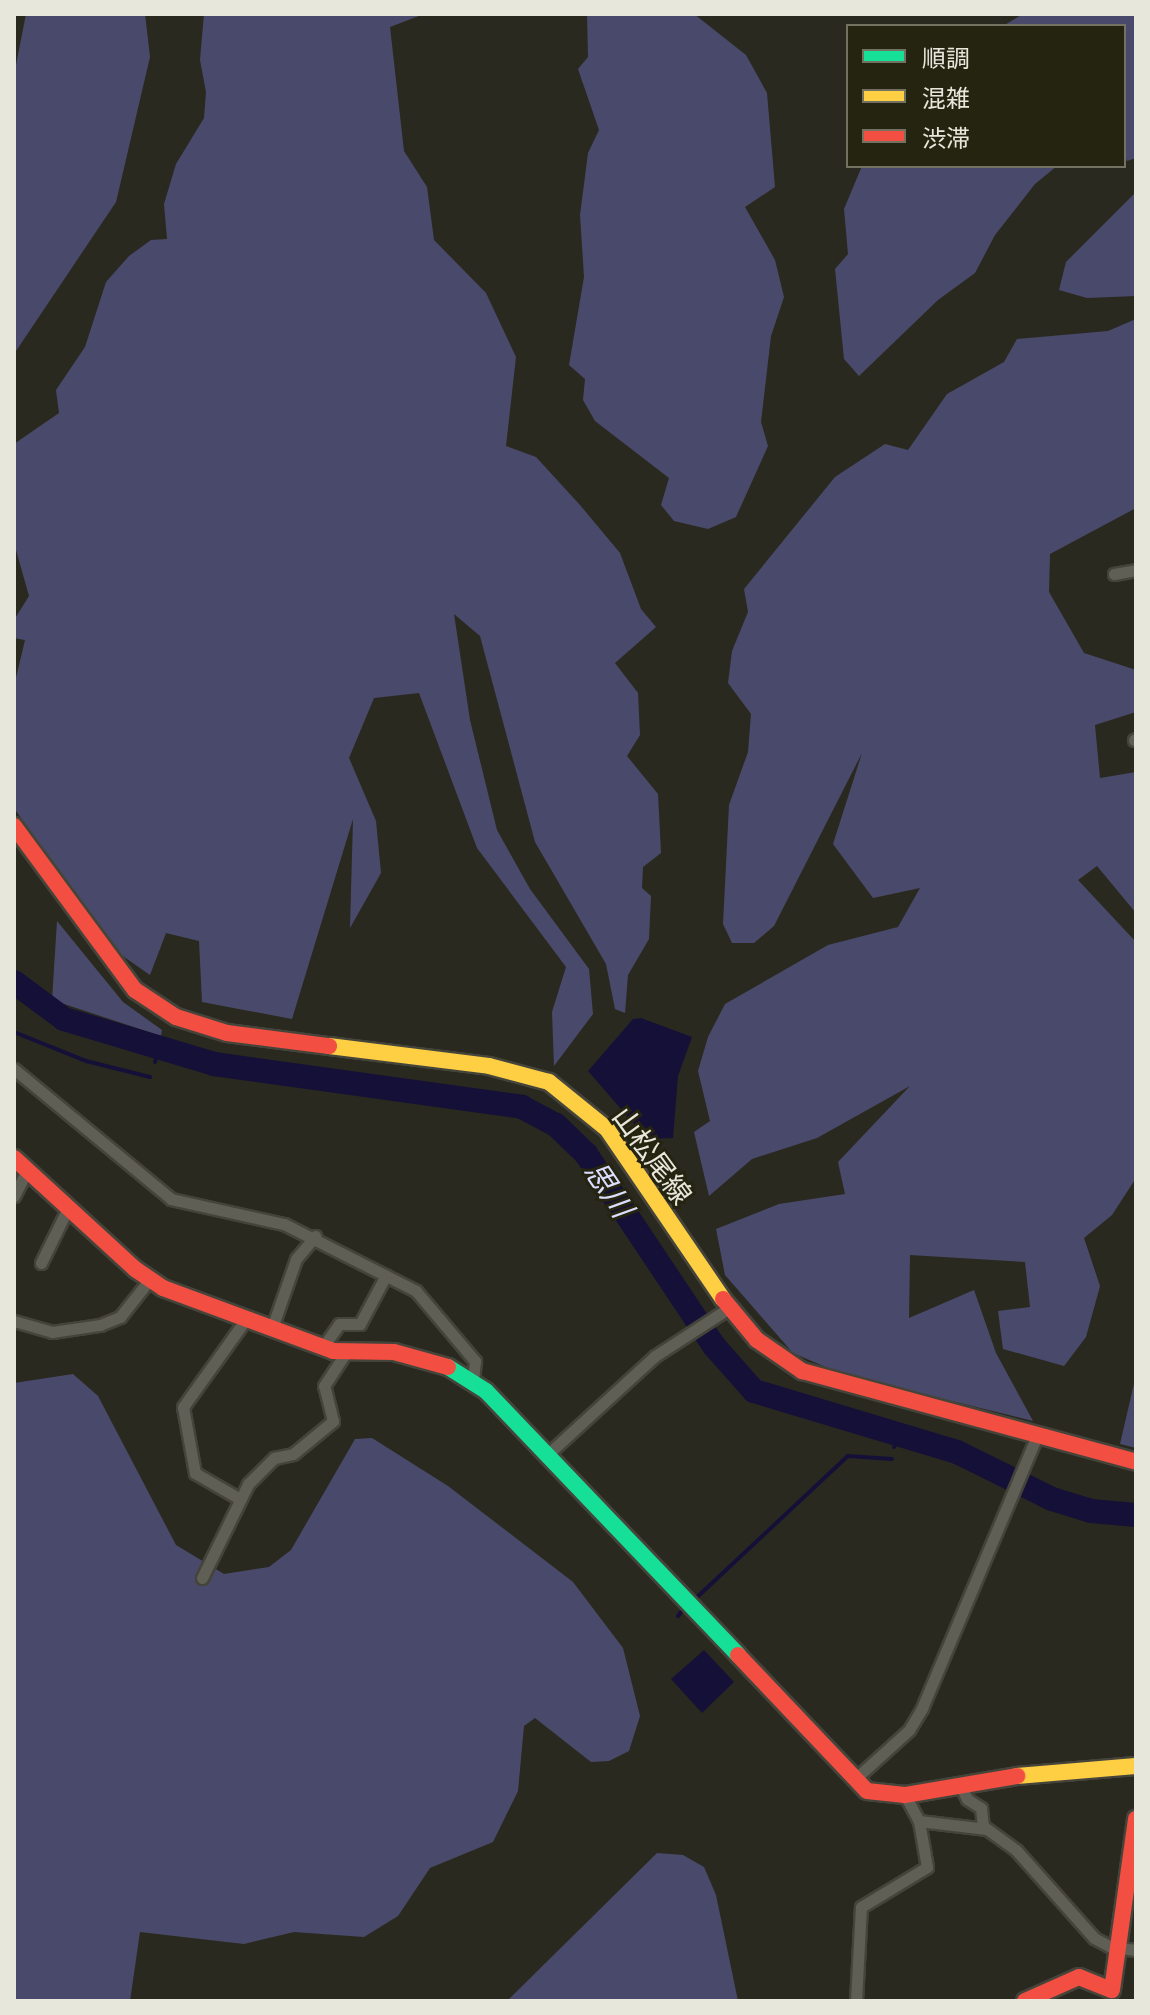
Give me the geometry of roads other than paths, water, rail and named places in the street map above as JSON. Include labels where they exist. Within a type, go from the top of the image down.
[{"type":"street","points":[[1114,574],[1136,570]]},
{"type":"street","name":"山松尾線","points":[[14,826],[135,990],[176,1017],[227,1033],[489,1066],[549,1082],[573,1097],[607,1129],[729,1308],[757,1340],[802,1371],[1136,1462]]},
{"type":"street","points":[[14,1069],[171,1199],[284,1224],[315,1236],[416,1291],[475,1361],[473,1381]]},
{"type":"street","points":[[14,1196],[20,1164]]},
{"type":"street","points":[[20,1164],[150,1279],[246,1319],[345,1354],[411,1354],[437,1360],[473,1381],[548,1454],[867,1791],[905,1795],[960,1785],[1136,1766]]},
{"type":"street","points":[[41,1263],[68,1208]]},
{"type":"street","points":[[272,1328],[296,1259],[315,1236]]},
{"type":"street","points":[[323,1347],[339,1324],[360,1324],[386,1275]]},
{"type":"street","points":[[14,1321],[52,1332],[100,1325],[120,1317],[150,1279]]},
{"type":"street","points":[[548,1454],[655,1356],[729,1308]]},
{"type":"street","points":[[240,1499],[195,1473],[183,1407],[246,1319]]},
{"type":"street","points":[[202,1578],[240,1499],[262,1468],[293,1454],[333,1421],[324,1386],[345,1354]]},
{"type":"street","points":[[855,1779],[909,1730],[922,1708],[1037,1436]]},
{"type":"street","points":[[960,1785],[967,1799],[981,1808],[983,1828]]},
{"type":"street","points":[[856,2001],[861,1907],[927,1867],[919,1821],[905,1795]]},
{"type":"street","points":[[1025,2001],[1079,1977],[1112,1990],[1136,1819]]},
{"type":"street","points":[[919,1821],[983,1828],[1016,1850],[1094,1938],[1119,1948],[1136,1950]]},
{"type":"waterway","name":"思川","points":[[14,982],[64,1019],[214,1064],[522,1107],[556,1125],[586,1154],[714,1346],[754,1391],[957,1452],[1052,1499],[1091,1511],[1136,1515]]},
{"type":"waterway","points":[[14,1032],[86,1061],[150,1077]]},
{"type":"waterway","points":[[155,1062],[159,1049]]},
{"type":"waterway","points":[[894,1447],[902,1434]]},
{"type":"waterway","points":[[694,1600],[848,1456],[892,1459]]},
{"type":"waterway","points":[[678,1616],[681,1612]]}]
